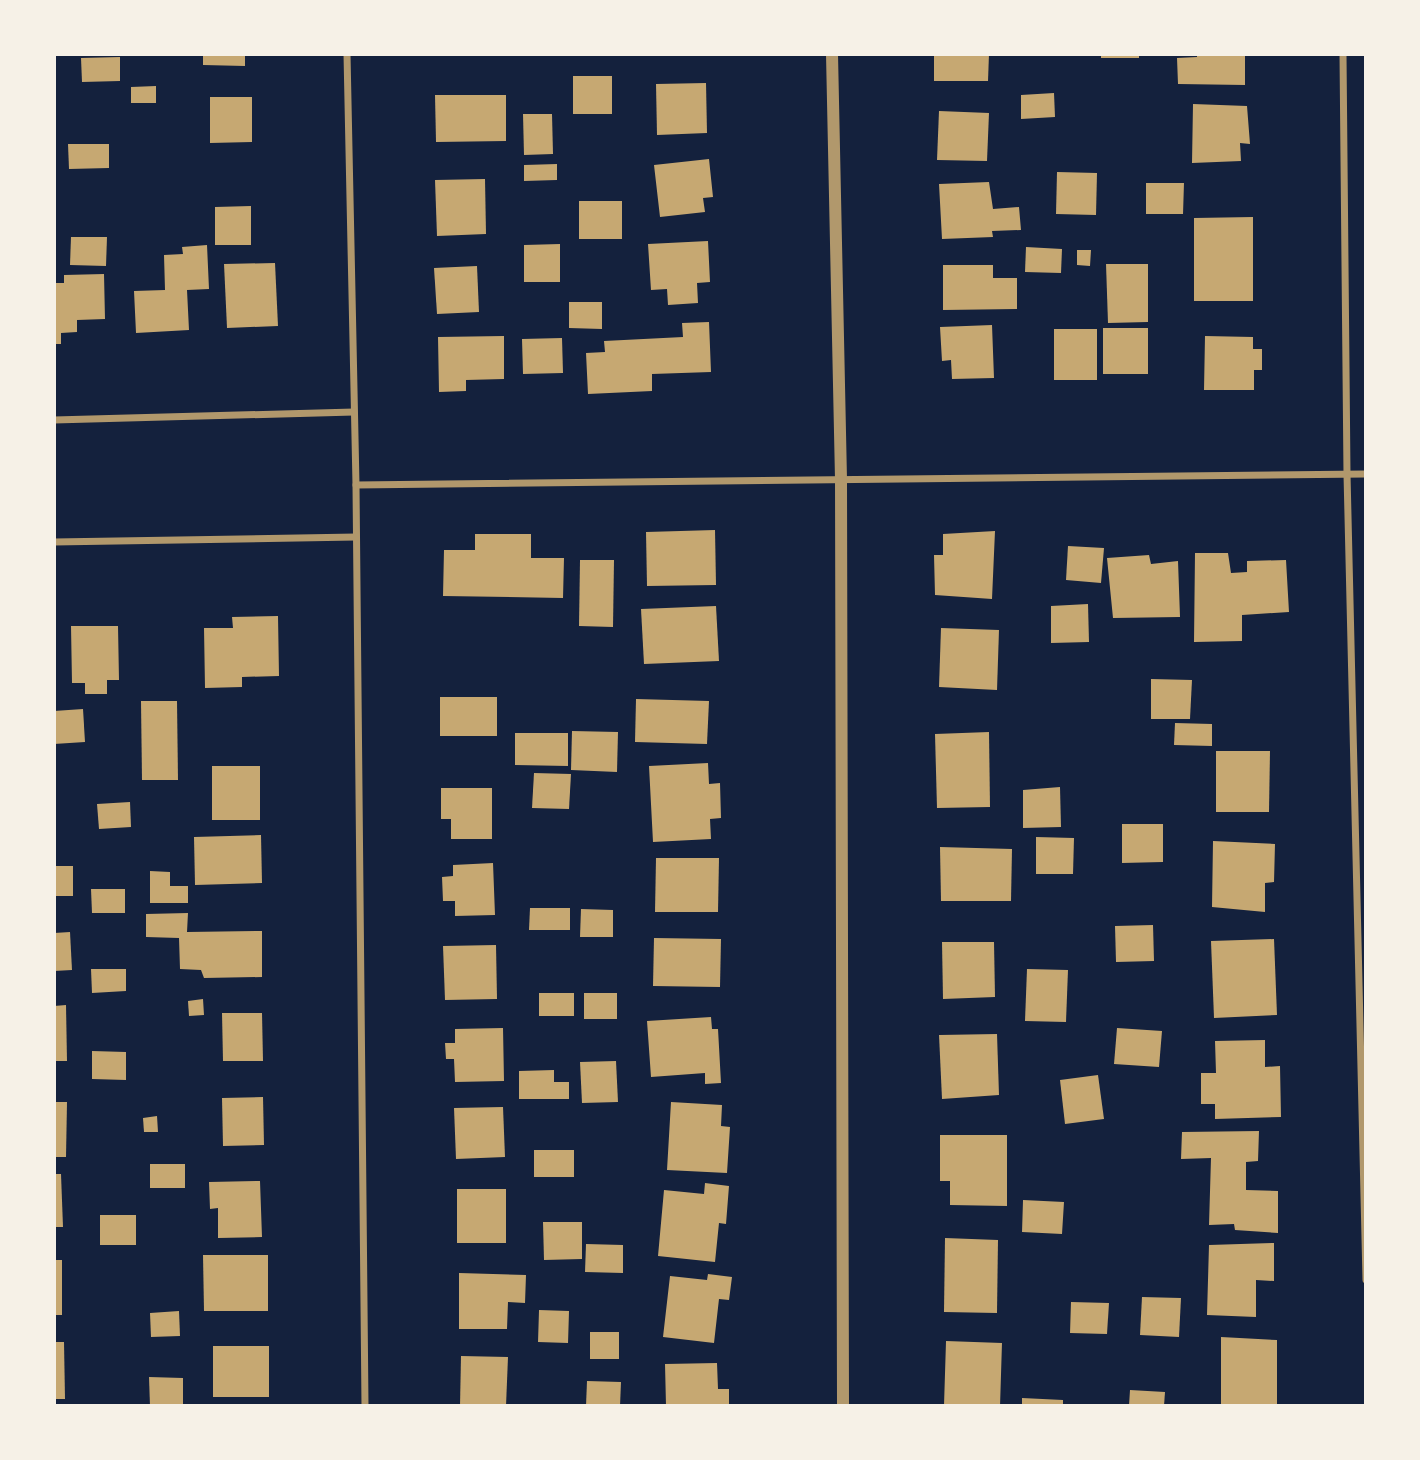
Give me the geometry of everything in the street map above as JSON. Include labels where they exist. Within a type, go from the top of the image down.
[{"type":"street","points":[[347,54],[356,485],[365,1406]]},
{"type":"street","points":[[832,54],[841,479],[843,1406]]},
{"type":"street","points":[[1343,54],[1347,474],[1366,1280]]},
{"type":"street","points":[[54,420],[355,412]]},
{"type":"street","points":[[356,485],[1366,474]]},
{"type":"street","points":[[54,542],[356,537]]},
{"type":"building","points":[[203,54],[245,54],[245,66],[203,65]]},
{"type":"building","points":[[934,54],[989,54],[988,81],[934,81]]},
{"type":"building","points":[[1101,54],[1139,54],[1139,58],[1101,58]]},
{"type":"building","points":[[1197,54],[1245,54],[1245,85],[1178,84],[1177,58],[1197,57]]},
{"type":"building","points":[[120,57],[120,81],[82,82],[81,58]]},
{"type":"building","points":[[573,76],[612,76],[612,114],[573,114]]},
{"type":"building","points":[[706,83],[707,133],[657,135],[656,84]]},
{"type":"building","points":[[156,86],[156,103],[131,103],[131,87]]},
{"type":"building","points":[[1054,93],[1055,117],[1021,119],[1021,95]]},
{"type":"building","points":[[435,95],[506,95],[506,141],[436,142]]},
{"type":"building","points":[[210,97],[252,97],[252,142],[210,143]]},
{"type":"building","points":[[1193,104],[1247,106],[1250,144],[1240,143],[1241,161],[1192,163]]},
{"type":"building","points":[[939,111],[989,113],[987,161],[937,160]]},
{"type":"building","points":[[523,114],[552,114],[553,154],[524,155]]},
{"type":"building","points":[[68,144],[109,144],[109,168],[69,169]]},
{"type":"building","points":[[709,159],[713,197],[703,198],[705,212],[660,217],[654,165]]},
{"type":"building","points":[[557,164],[557,180],[524,181],[524,165]]},
{"type":"building","points":[[1057,172],[1097,173],[1096,215],[1056,214]]},
{"type":"building","points":[[485,179],[486,234],[437,236],[435,180]]},
{"type":"building","points":[[989,182],[993,209],[1019,207],[1021,230],[992,231],[993,237],[942,239],[939,184]]},
{"type":"building","points":[[1146,183],[1184,183],[1183,214],[1146,214]]},
{"type":"building","points":[[579,201],[622,201],[622,239],[579,239]]},
{"type":"building","points":[[251,206],[251,245],[215,245],[215,207]]},
{"type":"building","points":[[1253,217],[1253,301],[1194,301],[1194,218]]},
{"type":"building","points":[[71,237],[107,237],[106,266],[70,265]]},
{"type":"building","points":[[708,241],[710,282],[697,283],[698,303],[668,305],[667,289],[651,290],[648,244]]},
{"type":"building","points":[[560,244],[560,282],[524,282],[524,245]]},
{"type":"building","points":[[207,245],[209,289],[187,290],[189,330],[136,333],[134,291],[165,290],[164,255],[183,254],[182,247]]},
{"type":"building","points":[[1026,247],[1062,249],[1061,273],[1025,272]]},
{"type":"building","points":[[1077,250],[1091,250],[1090,266],[1077,265]]},
{"type":"building","points":[[275,263],[278,326],[227,328],[224,264]]},
{"type":"building","points":[[1106,264],[1148,264],[1148,322],[1108,323]]},
{"type":"building","points":[[943,265],[993,265],[993,278],[1017,278],[1017,309],[943,310]]},
{"type":"building","points":[[477,266],[479,312],[437,314],[434,268]]},
{"type":"building","points":[[104,274],[105,319],[77,320],[77,332],[61,333],[61,344],[54,344],[54,283],[64,283],[64,275]]},
{"type":"building","points":[[569,302],[602,302],[602,329],[569,328]]},
{"type":"building","points":[[709,322],[711,372],[652,374],[652,391],[588,394],[586,353],[605,352],[604,341],[683,337],[682,323]]},
{"type":"building","points":[[992,325],[994,378],[952,379],[951,360],[942,361],[940,327]]},
{"type":"building","points":[[1103,328],[1148,328],[1148,374],[1103,374]]},
{"type":"building","points":[[1054,329],[1097,329],[1097,380],[1054,380]]},
{"type":"building","points":[[504,336],[504,379],[466,380],[466,391],[439,392],[438,337]]},
{"type":"building","points":[[1205,336],[1253,337],[1253,349],[1262,349],[1262,370],[1254,370],[1254,390],[1204,390]]},
{"type":"building","points":[[562,338],[563,373],[523,374],[522,339]]},
{"type":"building","points":[[715,530],[716,585],[647,586],[646,532]]},
{"type":"building","points":[[995,531],[992,599],[935,595],[934,555],[943,555],[943,534]]},
{"type":"building","points":[[475,534],[531,534],[531,558],[564,558],[563,598],[443,596],[444,550],[475,550]]},
{"type":"building","points":[[1068,546],[1104,548],[1101,583],[1066,580]]},
{"type":"building","points":[[1195,553],[1228,553],[1231,573],[1247,572],[1247,561],[1286,560],[1289,612],[1242,615],[1242,641],[1194,642]]},
{"type":"building","points":[[1149,555],[1151,564],[1178,561],[1180,617],[1113,618],[1107,558]]},
{"type":"building","points":[[580,560],[614,560],[613,627],[579,626]]},
{"type":"building","points":[[1088,604],[1089,642],[1051,643],[1051,606]]},
{"type":"building","points":[[716,606],[719,661],[644,664],[641,609]]},
{"type":"building","points":[[278,616],[279,676],[242,677],[242,687],[205,688],[204,628],[233,628],[232,617]]},
{"type":"building","points":[[71,626],[118,626],[119,680],[107,680],[107,694],[85,694],[85,683],[72,683]]},
{"type":"building","points":[[941,628],[999,630],[997,690],[939,687]]},
{"type":"building","points":[[1151,679],[1192,680],[1190,719],[1151,719]]},
{"type":"building","points":[[440,697],[497,697],[497,736],[440,736]]},
{"type":"building","points":[[636,699],[709,701],[707,744],[635,742]]},
{"type":"building","points":[[141,701],[177,701],[178,780],[142,780]]},
{"type":"building","points":[[83,709],[85,742],[54,744],[54,711]]},
{"type":"building","points":[[1175,723],[1212,724],[1212,746],[1174,745]]},
{"type":"building","points":[[572,731],[618,732],[617,772],[571,770]]},
{"type":"building","points":[[989,732],[990,807],[937,808],[935,734]]},
{"type":"building","points":[[515,733],[568,733],[568,766],[515,765]]},
{"type":"building","points":[[1216,751],[1270,751],[1269,812],[1216,812]]},
{"type":"building","points":[[708,763],[709,784],[720,783],[721,818],[710,819],[711,839],[653,842],[649,766]]},
{"type":"building","points":[[212,766],[260,766],[260,820],[212,820]]},
{"type":"building","points":[[534,773],[571,774],[569,809],[532,808]]},
{"type":"building","points":[[1060,787],[1061,827],[1023,828],[1023,790]]},
{"type":"building","points":[[441,788],[492,788],[492,839],[451,839],[451,819],[441,819]]},
{"type":"building","points":[[130,802],[131,827],[99,829],[97,804]]},
{"type":"building","points":[[1122,824],[1163,824],[1163,862],[1122,863]]},
{"type":"building","points":[[261,835],[262,883],[195,885],[194,837]]},
{"type":"building","points":[[1036,837],[1074,838],[1073,874],[1036,874]]},
{"type":"building","points":[[1213,841],[1275,844],[1274,882],[1265,883],[1265,912],[1212,907]]},
{"type":"building","points":[[940,847],[1012,849],[1011,901],[941,901]]},
{"type":"building","points":[[656,858],[719,858],[718,912],[655,912]]},
{"type":"building","points":[[493,863],[495,915],[455,916],[455,901],[443,901],[442,877],[453,876],[453,865]]},
{"type":"building","points":[[54,866],[73,866],[73,896],[54,896]]},
{"type":"building","points":[[150,871],[170,872],[170,886],[188,886],[188,903],[150,903]]},
{"type":"building","points":[[91,889],[125,889],[125,913],[92,913]]},
{"type":"building","points":[[530,908],[570,908],[570,930],[529,930]]},
{"type":"building","points":[[581,909],[613,910],[613,937],[580,937]]},
{"type":"building","points":[[188,913],[187,932],[262,931],[262,977],[204,978],[201,970],[180,969],[179,938],[146,937],[146,914]]},
{"type":"building","points":[[1153,925],[1154,961],[1116,962],[1115,926]]},
{"type":"building","points":[[70,932],[72,970],[54,971],[54,933]]},
{"type":"building","points":[[654,938],[721,939],[720,987],[653,986]]},
{"type":"building","points":[[1274,939],[1277,1015],[1214,1018],[1211,941]]},
{"type":"building","points":[[942,942],[994,942],[995,997],[943,999]]},
{"type":"building","points":[[496,945],[497,999],[445,1000],[443,946]]},
{"type":"building","points":[[91,969],[126,969],[126,991],[92,993]]},
{"type":"building","points":[[1027,969],[1068,970],[1066,1022],[1025,1021]]},
{"type":"building","points":[[539,993],[574,993],[574,1016],[539,1016]]},
{"type":"building","points":[[584,993],[617,993],[617,1019],[584,1019]]},
{"type":"building","points":[[203,999],[204,1015],[189,1016],[188,1001]]},
{"type":"building","points":[[66,1005],[67,1061],[54,1061],[54,1006]]},
{"type":"building","points":[[222,1013],[262,1013],[263,1061],[223,1061]]},
{"type":"building","points":[[711,1017],[712,1029],[718,1029],[721,1083],[705,1084],[705,1073],[651,1077],[647,1021]]},
{"type":"building","points":[[503,1028],[504,1081],[455,1082],[454,1059],[446,1059],[445,1043],[455,1043],[455,1029]]},
{"type":"building","points":[[1117,1028],[1162,1031],[1159,1067],[1114,1064]]},
{"type":"building","points":[[997,1034],[999,1095],[942,1099],[939,1035]]},
{"type":"building","points":[[1265,1040],[1265,1067],[1280,1066],[1281,1117],[1215,1119],[1215,1104],[1201,1104],[1201,1073],[1216,1073],[1215,1041]]},
{"type":"building","points":[[92,1051],[126,1052],[126,1080],[92,1079]]},
{"type":"building","points":[[616,1061],[618,1102],[582,1103],[580,1062]]},
{"type":"building","points":[[554,1070],[554,1082],[569,1082],[569,1099],[519,1099],[519,1071]]},
{"type":"building","points":[[1098,1075],[1104,1119],[1065,1124],[1060,1080]]},
{"type":"building","points":[[263,1097],[264,1145],[223,1146],[222,1098]]},
{"type":"building","points":[[54,1102],[67,1102],[66,1157],[54,1157]]},
{"type":"building","points":[[671,1102],[722,1105],[721,1126],[730,1127],[727,1173],[667,1170]]},
{"type":"building","points":[[503,1107],[505,1157],[456,1159],[454,1108]]},
{"type":"building","points":[[157,1116],[158,1132],[144,1132],[143,1118]]},
{"type":"building","points":[[1259,1131],[1258,1161],[1246,1162],[1246,1190],[1278,1191],[1278,1233],[1235,1230],[1234,1224],[1209,1225],[1211,1158],[1181,1159],[1182,1132]]},
{"type":"building","points":[[940,1135],[1007,1135],[1007,1206],[950,1205],[950,1181],[940,1181]]},
{"type":"building","points":[[534,1150],[574,1150],[574,1177],[534,1177]]},
{"type":"building","points":[[150,1164],[185,1164],[185,1188],[150,1188]]},
{"type":"building","points":[[54,1174],[61,1174],[63,1227],[54,1227]]},
{"type":"building","points":[[260,1181],[262,1237],[218,1238],[218,1208],[210,1209],[209,1182]]},
{"type":"building","points":[[705,1183],[729,1186],[726,1224],[719,1223],[715,1262],[658,1256],[664,1190],[704,1194]]},
{"type":"building","points":[[457,1189],[506,1189],[506,1243],[457,1243]]},
{"type":"building","points":[[1023,1200],[1064,1202],[1062,1234],[1022,1232]]},
{"type":"building","points":[[100,1215],[136,1215],[136,1245],[100,1245]]},
{"type":"building","points":[[543,1222],[582,1222],[582,1259],[544,1260]]},
{"type":"building","points":[[945,1238],[998,1240],[997,1313],[944,1312]]},
{"type":"building","points":[[1274,1243],[1274,1281],[1256,1280],[1256,1317],[1207,1315],[1209,1245]]},
{"type":"building","points":[[586,1244],[623,1245],[623,1273],[585,1272]]},
{"type":"building","points":[[203,1255],[268,1255],[268,1311],[204,1311]]},
{"type":"building","points":[[54,1260],[62,1260],[62,1315],[54,1315]]},
{"type":"building","points":[[459,1273],[526,1275],[525,1303],[508,1302],[507,1329],[459,1329]]},
{"type":"building","points":[[708,1274],[732,1277],[729,1300],[719,1299],[714,1343],[663,1337],[670,1276],[707,1280]]},
{"type":"building","points":[[1142,1297],[1181,1298],[1179,1337],[1140,1335]]},
{"type":"building","points":[[1071,1302],[1109,1303],[1107,1334],[1070,1333]]},
{"type":"building","points":[[539,1310],[569,1311],[568,1343],[538,1342]]},
{"type":"building","points":[[179,1311],[180,1336],[151,1337],[150,1313]]},
{"type":"building","points":[[590,1332],[619,1332],[619,1359],[590,1359]]},
{"type":"building","points":[[1221,1337],[1277,1340],[1277,1406],[1221,1406]]},
{"type":"building","points":[[946,1341],[1002,1343],[1000,1406],[944,1406]]},
{"type":"building","points":[[54,1342],[64,1342],[65,1399],[54,1399]]},
{"type":"building","points":[[213,1346],[269,1346],[269,1397],[213,1397]]},
{"type":"building","points":[[461,1356],[508,1357],[506,1406],[460,1406]]},
{"type":"building","points":[[717,1363],[718,1389],[729,1389],[729,1406],[666,1406],[665,1364]]},
{"type":"building","points":[[149,1377],[183,1378],[183,1406],[150,1406]]},
{"type":"building","points":[[587,1381],[621,1382],[620,1406],[586,1406]]},
{"type":"building","points":[[1130,1390],[1165,1392],[1164,1406],[1129,1406]]},
{"type":"building","points":[[1022,1398],[1063,1400],[1063,1406],[1022,1406]]}]
